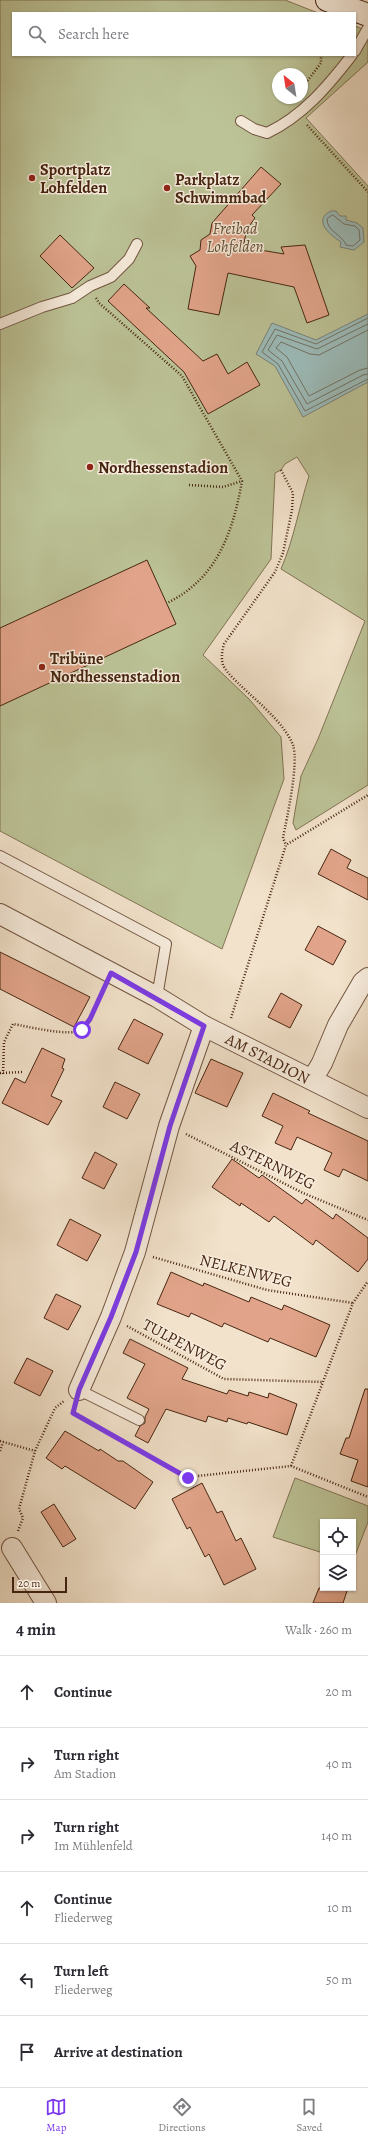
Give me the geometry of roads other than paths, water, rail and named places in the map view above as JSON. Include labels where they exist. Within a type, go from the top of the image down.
[{"type":"street","points":[[327,0],[368,15]]},
{"type":"street","name":"AM STADION","points":[[0,914],[157,997],[204,1026],[368,1108]]},
{"type":"street","points":[[312,1080],[322,1063],[338,1026],[363,982],[368,978]]},
{"type":"street","points":[[79,1390],[111,1317],[136,1252],[170,1126],[204,1026]]},
{"type":"street","points":[[12,1548],[46,1603]]},
{"type":"lane","points":[[356,49],[368,28]]},
{"type":"lane","points":[[241,121],[254,129],[267,133],[286,124],[328,87],[351,56]]},
{"type":"lane","points":[[0,324],[42,307],[72,298],[90,286],[111,277],[129,259],[136,244]]},
{"type":"lane","points":[[0,856],[166,944],[157,997]]},
{"type":"lane","points":[[79,1390],[139,1420]]},
{"type":"water","points":[[331,211],[336,211],[340,216],[346,216],[346,220],[357,223],[363,228],[364,242],[354,250],[340,247],[341,242],[325,227],[323,219]]},
{"type":"water","points":[[368,314],[368,382],[303,417],[275,366],[256,354],[272,323],[316,340]]},
{"type":"place","name":"Sportplatz Lohfelden","points":[[32,178]]},
{"type":"place","name":"Parkplatz Schwimmbad","points":[[167,188]]},
{"type":"place","name":"Nordhessenstadion","points":[[90,467]]},
{"type":"place","name":"Tribüne Nordhessenstadion","points":[[42,667]]},
{"type":"park label","name":"Freibad Lohfelden","points":[[235,237]]}]
